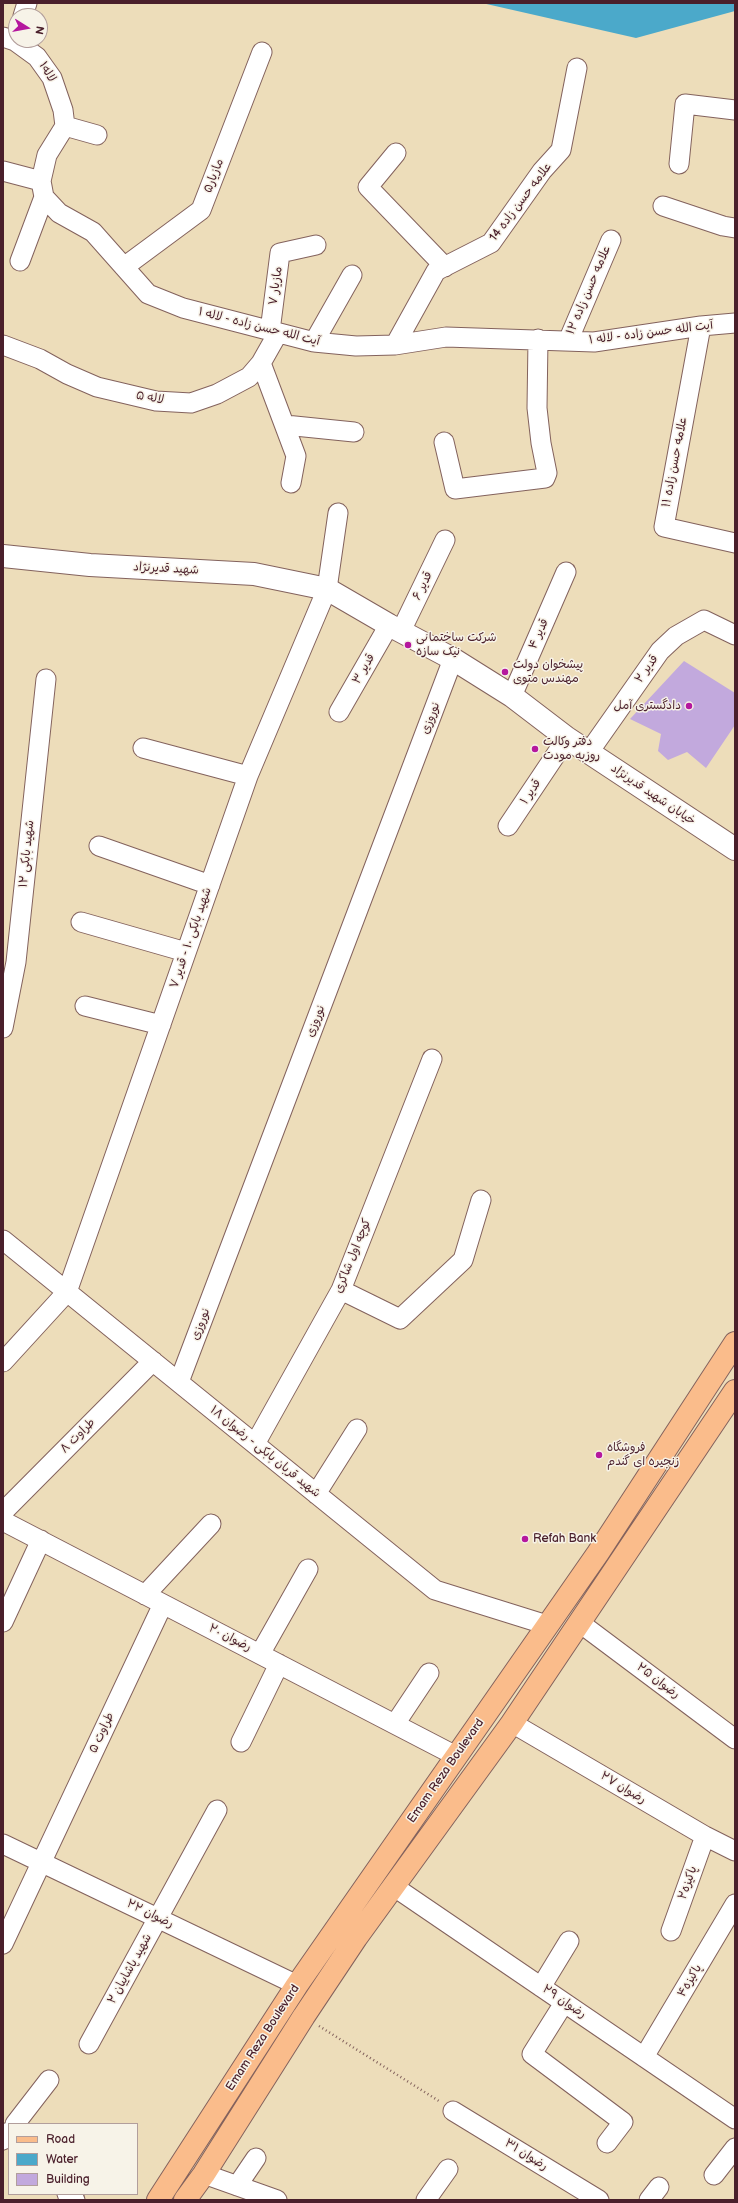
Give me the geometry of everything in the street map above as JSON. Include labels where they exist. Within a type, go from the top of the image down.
[{"type":"main road","name":"Emam Reza Boulevard","points":[[158,2200],[297,1985],[598,1553],[735,1342]]},
{"type":"main road","name":"Emam Reza Boulevard","points":[[185,2200],[204,2174],[304,2016],[393,1886],[512,1723],[732,1402]]},
{"type":"street","name":"لاله۱","points":[[25,48],[37,57],[52,78],[63,110],[65,126]]},
{"type":"street","name":"مازیار۵","points":[[124,267],[201,210],[262,52]]},
{"type":"street","name":"علامه حسن زاده 14","points":[[395,345],[436,271],[491,243],[542,171],[561,150],[577,68]]},
{"type":"street","points":[[679,164],[685,104],[735,110]]},
{"type":"street","points":[[20,261],[43,189],[47,155],[65,126],[97,135]]},
{"type":"street","points":[[396,153],[368,187],[445,267]]},
{"type":"street","points":[[3,171],[43,189]]},
{"type":"street","name":"آیت الله حسن زاده - لاله ۱","points":[[43,189],[59,213],[93,232],[148,294],[183,308],[314,342],[356,346],[395,345],[446,337],[594,342],[701,326],[735,323]]},
{"type":"street","points":[[662,206],[723,226],[735,228]]},
{"type":"street","name":"علامه حسن زاده ۱۲","points":[[568,341],[611,240]]},
{"type":"street","name":"مازیار ۷","points":[[274,332],[280,253],[316,245]]},
{"type":"street","points":[[314,342],[352,275]]},
{"type":"street","name":"علامه حسن زاده ۱۱","points":[[701,326],[664,527],[735,543]]},
{"type":"street","name":"لاله ۵","points":[[3,345],[40,359],[67,374],[98,387],[156,401],[191,403],[217,394],[249,377],[261,362],[274,332]]},
{"type":"street","points":[[444,442],[455,489],[545,478],[547,473],[541,443],[537,408],[538,339]]},
{"type":"street","points":[[261,362],[296,456],[291,483]]},
{"type":"street","points":[[284,425],[354,432]]},
{"type":"street","name":"شهید بابکی ۱۰ - قدیر ۷","points":[[67,1292],[248,776],[327,590],[338,513]]},
{"type":"street","name":"قدیر ۶","points":[[395,628],[445,540]]},
{"type":"street","name":"شهید قدیرنژاد","points":[[3,556],[90,565],[254,574],[327,590]]},
{"type":"street","name":"قدیر ۴","points":[[512,696],[566,572]]},
{"type":"street","name":"خيابان شهيد قديرنژاد","points":[[327,590],[453,659],[512,696],[567,738],[735,849]]},
{"type":"street","name":"قدیر ۲","points":[[589,752],[660,651],[676,636],[704,620],[735,635]]},
{"type":"street","name":"قدیر ۳","points":[[339,712],[395,628]]},
{"type":"street","name":"نوروزی","points":[[179,1382],[453,659]]},
{"type":"street","name":"شهید بابکی ۱۲","points":[[3,1028],[16,962],[46,679]]},
{"type":"street","name":"قدیر ۱","points":[[508,826],[567,738]]},
{"type":"street","points":[[143,748],[248,776]]},
{"type":"street","points":[[99,846],[210,885]]},
{"type":"street","points":[[81,922],[186,952]]},
{"type":"street","points":[[85,1006],[161,1025]]},
{"type":"street","name":"کوچه اول شاکری","points":[[256,1444],[340,1290],[432,1059]]},
{"type":"street","points":[[340,1290],[400,1319],[463,1260],[481,1200]]},
{"type":"street","name":"شهید قربان بابکی - رضوان ۱۸","points":[[3,1240],[435,1590],[548,1625]]},
{"type":"street","points":[[3,1362],[67,1292]]},
{"type":"street","name":"طراوت ۸","points":[[3,1512],[153,1361]]},
{"type":"street","points":[[316,1494],[357,1429]]},
{"type":"street","name":"رضوان ۲۰","points":[[3,1521],[456,1756]]},
{"type":"street","points":[[145,1594],[211,1524]]},
{"type":"street","points":[[3,1622],[41,1540]]},
{"type":"street","points":[[260,1654],[308,1569]]},
{"type":"street","name":"طراوت ۵","points":[[3,1944],[163,1604]]},
{"type":"street","name":"رضوان ۲۵","points":[[580,1623],[735,1739]]},
{"type":"street","points":[[241,1742],[279,1664]]},
{"type":"street","points":[[395,1724],[429,1673]]},
{"type":"street","name":"رضوان ۲۷","points":[[512,1723],[705,1836],[735,1851]]},
{"type":"street","name":"شهید پاشاییان ۲","points":[[89,2044],[217,1810]]},
{"type":"street","name":"پاکیزه۲","points":[[670,1931],[705,1836]]},
{"type":"street","name":"رضوان ۲۲","points":[[3,1844],[297,1985]]},
{"type":"street","name":"رضوان ۲۹","points":[[393,1886],[735,2119]]},
{"type":"street","name":"پاکیزه۴","points":[[644,2057],[735,1904]]},
{"type":"street","points":[[541,1987],[569,1941]]},
{"type":"street","points":[[564,2003],[532,2054],[623,2122],[607,2143]]},
{"type":"street","points":[[16,2123],[49,2080]]},
{"type":"street","name":"رضوان ۳۱","points":[[453,2111],[599,2200]]},
{"type":"street","points":[[714,2175],[735,2148]]},
{"type":"street","points":[[237,2186],[256,2158]]},
{"type":"street","points":[[426,2200],[448,2169]]},
{"type":"street","points":[[204,2174],[277,2200]]},
{"type":"path","points":[[304,2016],[453,2111]]},
{"type":"water","points":[[482,3],[735,3],[735,11],[636,38]]},
{"type":"building","name":"دادگستری آمل","points":[[684,661],[735,693],[735,725],[706,768],[687,752],[668,760],[658,751],[661,734],[630,719]]},
{"type":"place","name":"شرکت ساختمانی نیک سازه","points":[[408,645]]},
{"type":"place","name":"پیشخوان دولت مهندس متوی","points":[[505,672]]},
{"type":"place","name":"دادگستری آمل","points":[[689,706]]},
{"type":"place","name":"دفتر وکالت روزبه مودت","points":[[535,749]]},
{"type":"place","name":"فروشگاه زنجیره ای گندم","points":[[599,1455]]},
{"type":"place","name":"Refah Bank","points":[[525,1539]]}]
